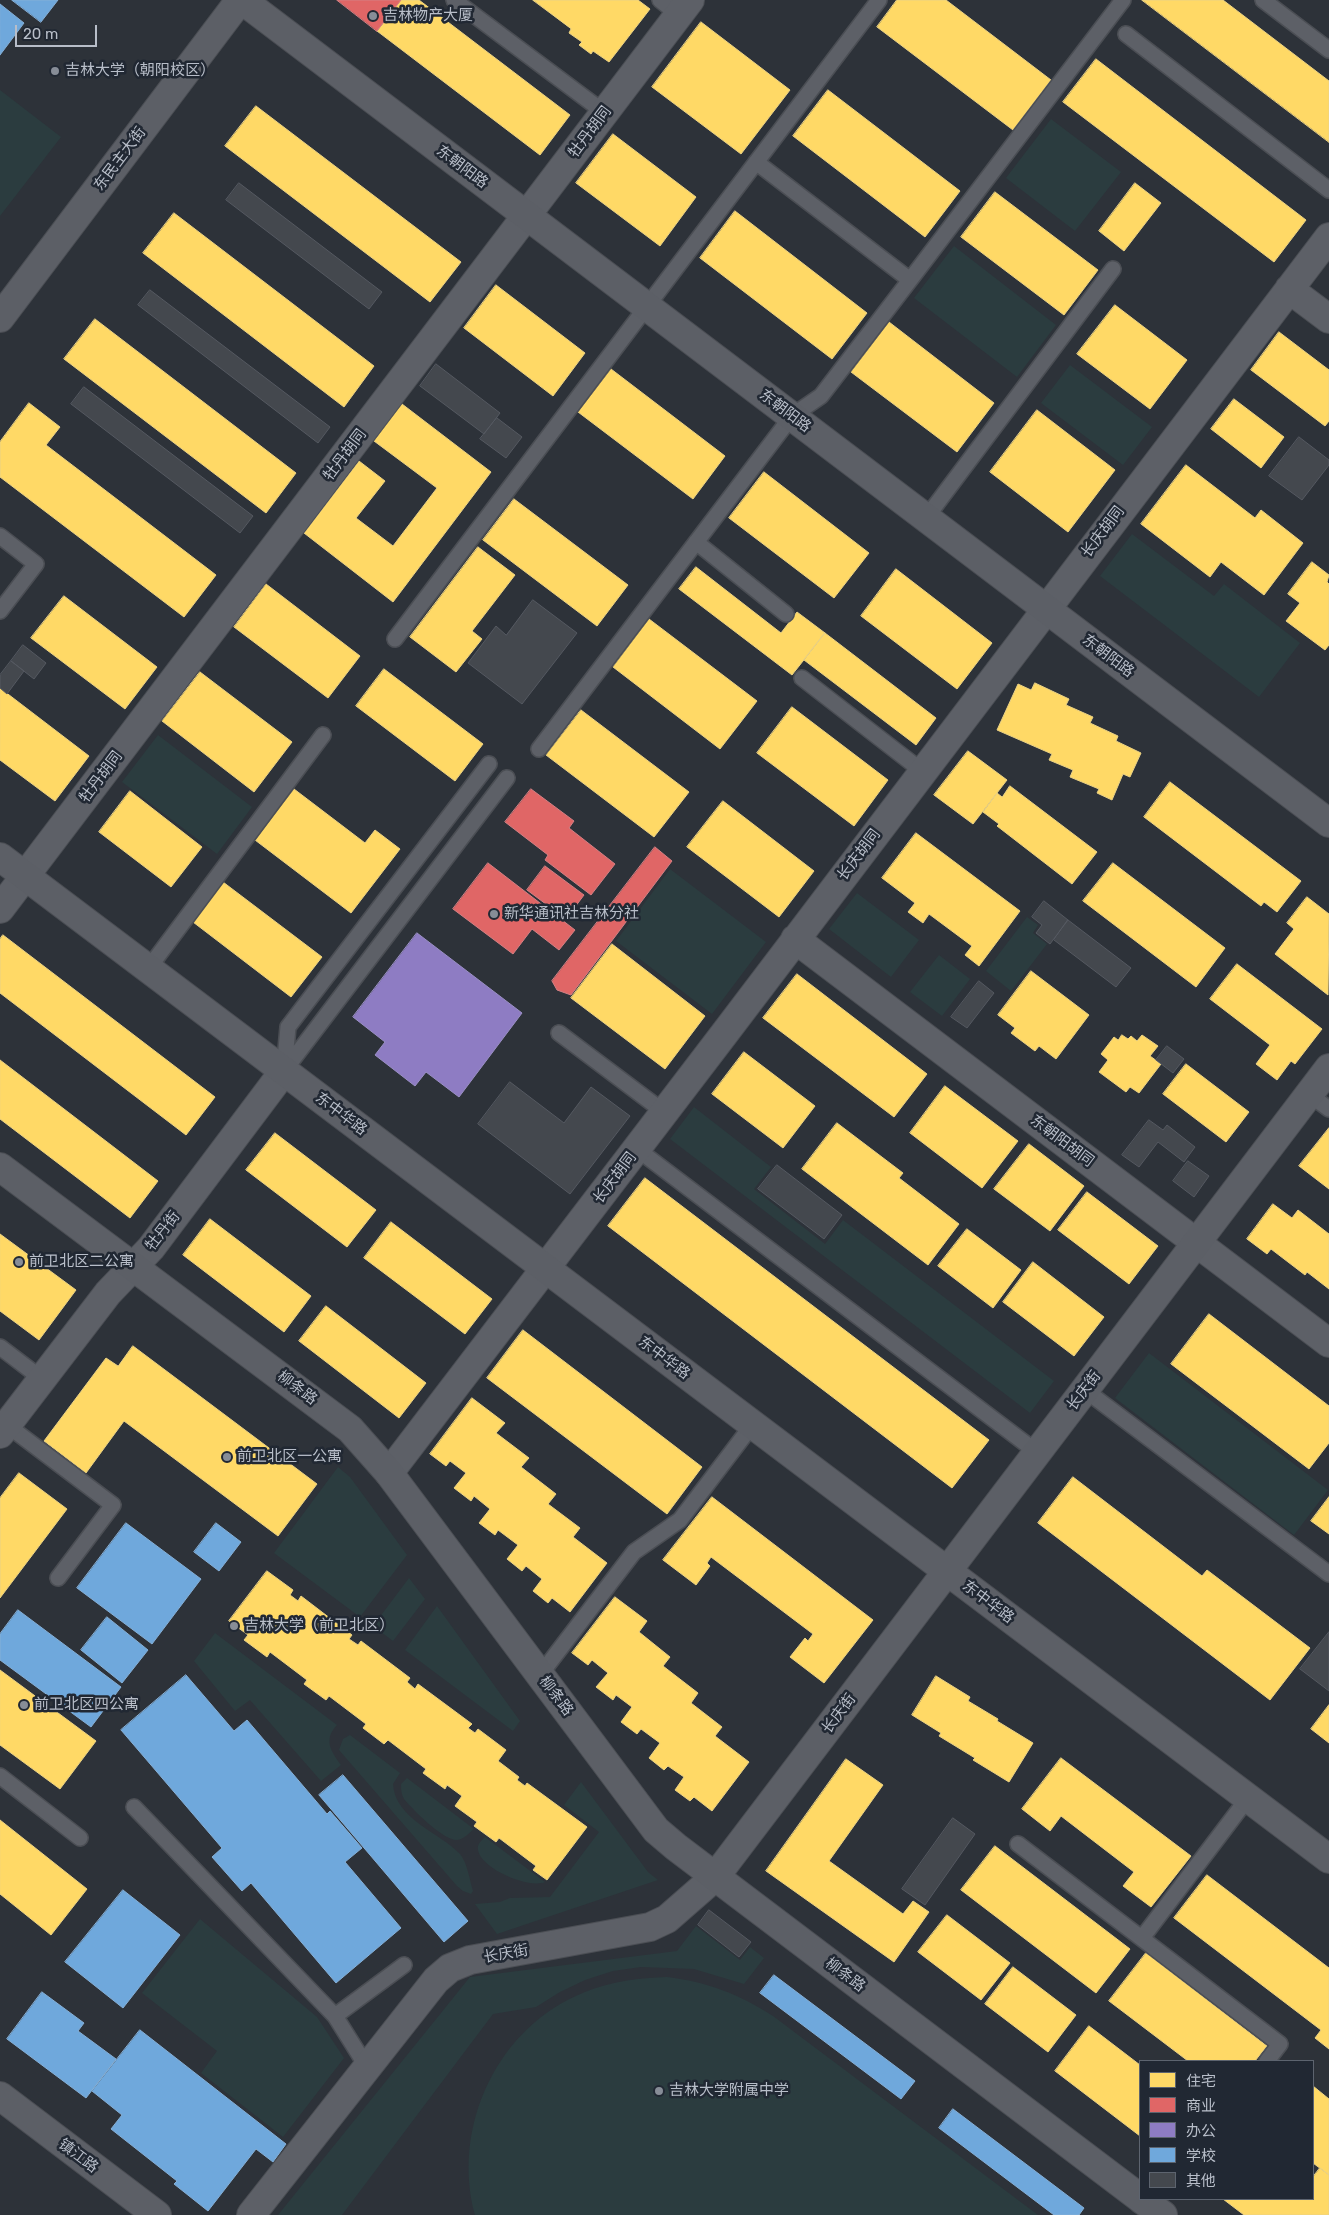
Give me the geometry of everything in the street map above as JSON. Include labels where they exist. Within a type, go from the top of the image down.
[{"type":"street","name":"东朝阳路","points":[[241,0],[1329,823]]},
{"type":"street","name":"东民主大街","points":[[0,318],[241,0]]},
{"type":"street","name":"牡丹胡同","points":[[0,909],[605,113],[676,5]]},
{"type":"street","name":"长庆胡同","points":[[389,1473],[1329,237]]},
{"type":"street","points":[[1289,289],[1329,319]]},
{"type":"street","name":"东中华路","points":[[0,857],[1329,1859]]},
{"type":"street","name":"东朝阳胡同","points":[[795,939],[1329,1343]]},
{"type":"street","name":"长庆街","points":[[251,2215],[436,1980],[450,1968],[470,1960],[650,1927],[667,1919],[715,1877],[1197,1242],[1319,1102],[1329,1068]]},
{"type":"street","name":"牡丹街","points":[[3,1430],[108,1293],[151,1248],[284,1071]]},
{"type":"street","name":"柳条路","points":[[0,1167],[350,1429],[389,1473],[656,1830],[715,1877],[1139,2195]]},
{"type":"street","name":"镇江路","points":[[0,2096],[157,2215]]},
{"type":"lane","points":[[454,0],[605,113]]},
{"type":"lane","points":[[395,639],[879,0]]},
{"type":"lane","points":[[539,749],[792,416],[821,396],[1123,0]]},
{"type":"lane","points":[[1263,0],[1329,50]]},
{"type":"lane","points":[[1126,34],[1329,190]]},
{"type":"lane","points":[[756,162],[910,280]]},
{"type":"lane","points":[[926,518],[1113,269]]},
{"type":"lane","points":[[0,536],[36,564],[0,611]]},
{"type":"lane","points":[[696,542],[786,614]]},
{"type":"lane","points":[[802,678],[922,770]]},
{"type":"lane","points":[[148,969],[323,735]]},
{"type":"lane","points":[[284,1071],[288,1027],[489,764]]},
{"type":"lane","points":[[284,1071],[507,778]]},
{"type":"lane","points":[[559,1033],[664,1112]]},
{"type":"lane","points":[[637,1149],[1038,1453]]},
{"type":"lane","points":[[0,1347],[42,1379]]},
{"type":"lane","points":[[1085,1390],[1329,1574]]},
{"type":"lane","points":[[540,1675],[634,1552],[680,1520],[753,1424]]},
{"type":"lane","points":[[3,1430],[113,1505],[58,1578]]},
{"type":"lane","points":[[0,1776],[80,1838]]},
{"type":"lane","points":[[1142,1938],[1248,1798]]},
{"type":"lane","points":[[134,1807],[335,2016],[367,2068]]},
{"type":"lane","points":[[1018,1844],[1280,2044],[1267,2060]]},
{"type":"lane","points":[[335,2016],[404,1965]]},
{"type":"shaded area","points":[[0,90],[61,137],[0,216]]},
{"type":"shaded area","points":[[1051,119],[1121,172],[1075,231],[1006,178]]},
{"type":"shaded area","points":[[954,246],[1056,325],[1017,377],[914,298]]},
{"type":"shaded area","points":[[1070,365],[1152,427],[1123,465],[1041,403]]},
{"type":"shaded area","points":[[1132,534],[1214,596],[1224,584],[1300,643],[1259,697],[1100,576]]},
{"type":"shaded area","points":[[158,735],[252,807],[217,854],[122,782]]},
{"type":"shaded area","points":[[670,869],[766,942],[712,1014],[616,941]]},
{"type":"shaded area","points":[[857,893],[919,940],[891,977],[829,929]]},
{"type":"shaded area","points":[[1027,917],[1038,925],[1033,933],[1047,944],[1011,991],[986,971]]},
{"type":"shaded area","points":[[939,955],[970,979],[942,1016],[910,992]]},
{"type":"shaded area","points":[[694,1107],[771,1167],[754,1189],[825,1244],[843,1220],[1054,1381],[1030,1413],[670,1139]]},
{"type":"shaded area","points":[[1149,1353],[1328,1490],[1294,1535],[1115,1398]]},
{"type":"shaded area","points":[[338,1467],[350,1477],[407,1555],[360,1617],[274,1553]]},
{"type":"shaded area","points":[[409,1578],[425,1599],[393,1641],[373,1626]]},
{"type":"shaded area","points":[[437,1606],[520,1721],[513,1731],[405,1650]]},
{"type":"shaded area","points":[[215,1633],[337,1725],[329,1741],[334,1755],[341,1765],[321,1781],[250,1700],[235,1711],[194,1661]]},
{"type":"shaded area","points":[[350,1735],[400,1773],[393,1784],[401,1807],[419,1824],[460,1854],[468,1872],[473,1891],[471,1894],[457,1886],[339,1750],[343,1739]]},
{"type":"shaded area","points":[[407,1778],[474,1829],[457,1840],[451,1839],[436,1830],[404,1799],[401,1784]]},
{"type":"shaded area","points":[[581,1782],[648,1872],[658,1880],[497,1934],[475,1904],[500,1902],[510,1898],[550,1897],[599,1832],[564,1805]]},
{"type":"shaded area","points":[[485,1837],[545,1882],[528,1883],[518,1880],[487,1864],[478,1850],[479,1844]]},
{"type":"shaded area","points":[[200,1919],[317,2017],[344,2058],[283,2137],[201,2073],[217,2051],[142,1993]]},
{"type":"shaded area","points":[[696,1926],[740,1960],[750,1947],[764,1958],[744,1984],[694,1969],[641,1967],[613,1971],[585,1980],[560,1992],[536,2007],[493,2014],[342,2215],[278,2215],[470,1977],[677,1951]]},
{"type":"shaded area","name":"吉林大学附属中学","points":[[667,1977],[696,1982],[722,1990],[748,2001],[773,2016],[1038,2215],[475,2215],[469,2181],[470,2147],[476,2114],[488,2083],[506,2054],[528,2029],[554,2008],[585,1992],[605,1985],[626,1981]]},
{"type":"building: 住宅","points":[[401,0],[419,0],[570,115],[540,155],[377,31]]},
{"type":"building: 住宅","points":[[533,0],[638,0],[650,9],[609,62],[593,51],[591,54],[579,45],[582,42],[569,33],[571,29]]},
{"type":"building: 住宅","points":[[897,0],[946,0],[1051,80],[1013,130],[877,27]]},
{"type":"building: 住宅","points":[[1142,0],[1223,0],[1329,81],[1329,142]]},
{"type":"building: 住宅","points":[[701,22],[790,90],[741,154],[652,87]]},
{"type":"building: 住宅","points":[[1096,59],[1306,220],[1274,262],[1063,102]]},
{"type":"building: 住宅","points":[[828,90],[960,191],[925,237],[793,136]]},
{"type":"building: 住宅","points":[[256,106],[461,262],[430,302],[225,146]]},
{"type":"building: 住宅","points":[[613,134],[696,197],[660,246],[576,183]]},
{"type":"building: 住宅","points":[[1135,183],[1161,203],[1124,251],[1099,231]]},
{"type":"building: 住宅","points":[[995,192],[1098,270],[1064,315],[961,237]]},
{"type":"building: 住宅","points":[[735,211],[867,313],[832,359],[700,258]]},
{"type":"building: 住宅","points":[[174,213],[374,366],[344,407],[143,253]]},
{"type":"building: 住宅","points":[[496,285],[585,353],[553,396],[464,328]]},
{"type":"building: 住宅","points":[[1115,305],[1187,360],[1150,409],[1077,354]]},
{"type":"building: 住宅","points":[[95,319],[296,473],[266,513],[64,359]]},
{"type":"building: 住宅","points":[[889,322],[994,403],[957,452],[851,372]]},
{"type":"building: 住宅","points":[[1279,332],[1329,370],[1329,421],[1325,426],[1251,370]]},
{"type":"building: 住宅","points":[[611,369],[725,456],[693,499],[578,412]]},
{"type":"building: 住宅","points":[[1234,399],[1284,437],[1261,468],[1211,429]]},
{"type":"building: 住宅","points":[[29,403],[60,427],[46,445],[216,575],[184,617],[0,477],[0,442]]},
{"type":"building: 住宅","points":[[402,404],[491,472],[393,602],[304,533],[359,461],[385,481],[356,518],[393,546],[437,488],[374,441]]},
{"type":"building: 住宅","points":[[1037,410],[1115,470],[1068,532],[990,472]]},
{"type":"building: 住宅","points":[[1186,465],[1255,518],[1261,510],[1303,543],[1264,595],[1221,562],[1210,577],[1141,524]]},
{"type":"building: 住宅","points":[[764,472],[869,553],[834,598],[729,518]]},
{"type":"building: 住宅","points":[[514,499],[628,585],[597,626],[483,540]]},
{"type":"building: 住宅","points":[[478,547],[515,575],[472,631],[482,639],[456,672],[410,637]]},
{"type":"building: 住宅","points":[[1312,562],[1329,575],[1327,582],[1329,584],[1329,645],[1325,650],[1286,621],[1300,603],[1288,594]]},
{"type":"building: 住宅","points":[[696,567],[781,633],[797,612],[825,633],[792,675],[679,589]]},
{"type":"building: 住宅","points":[[896,569],[992,643],[957,689],[861,616]]},
{"type":"building: 住宅","points":[[266,584],[360,656],[328,698],[234,627]]},
{"type":"building: 住宅","points":[[64,596],[157,667],[125,709],[31,638]]},
{"type":"building: 住宅","points":[[649,619],[757,701],[720,749],[613,667]]},
{"type":"building: 住宅","points":[[825,633],[936,718],[916,745],[804,660]]},
{"type":"building: 住宅","points":[[384,669],[483,744],[455,781],[356,706]]},
{"type":"building: 住宅","points":[[200,672],[292,742],[254,792],[162,721]]},
{"type":"building: 住宅","points":[[1035,683],[1069,699],[1066,705],[1093,717],[1090,723],[1118,736],[1116,741],[1141,753],[1130,777],[1123,774],[1112,800],[1097,793],[1099,789],[1070,777],[1073,770],[1049,760],[1052,754],[997,730],[1018,684],[1031,690]]},
{"type":"building: 住宅","points":[[0,688],[89,756],[55,801],[0,760]]},
{"type":"building: 住宅","points":[[792,707],[888,780],[854,826],[757,753]]},
{"type":"building: 住宅","points":[[581,710],[689,792],[654,837],[546,755]]},
{"type":"building: 住宅","points":[[968,751],[1007,780],[973,824],[934,795]]},
{"type":"building: 住宅","points":[[1170,782],[1301,881],[1277,912],[1264,902],[1261,906],[1144,817]]},
{"type":"building: 住宅","points":[[1010,786],[1097,852],[1072,884],[997,826],[999,824],[983,812],[997,793],[1002,797]]},
{"type":"building: 住宅","points":[[294,789],[365,843],[375,830],[400,849],[351,913],[255,840]]},
{"type":"building: 住宅","points":[[130,791],[202,847],[171,887],[99,832]]},
{"type":"building: 住宅","points":[[723,801],[814,871],[779,917],[687,847]]},
{"type":"building: 住宅","points":[[916,833],[1020,911],[979,966],[965,955],[972,946],[929,914],[923,923],[908,912],[915,903],[882,878]]},
{"type":"building: 住宅","points":[[1113,863],[1225,948],[1196,987],[1083,901]]},
{"type":"building: 住宅","points":[[223,882],[322,957],[291,997],[193,922]]},
{"type":"building: 住宅","points":[[1307,897],[1329,914],[1328,995],[1275,954],[1294,929],[1287,923]]},
{"type":"building: 住宅","points":[[3,935],[215,1097],[186,1135],[0,993],[0,939]]},
{"type":"building: 住宅","points":[[612,944],[705,1016],[665,1069],[571,998]]},
{"type":"building: 住宅","points":[[1237,964],[1322,1029],[1295,1064],[1291,1061],[1277,1080],[1256,1064],[1270,1045],[1210,999]]},
{"type":"building: 住宅","points":[[1031,971],[1089,1015],[1056,1059],[1039,1046],[1035,1051],[1011,1033],[1015,1028],[998,1015]]},
{"type":"building: 住宅","points":[[797,974],[927,1074],[894,1117],[763,1018]]},
{"type":"building: 住宅","points":[[1122,1035],[1128,1039],[1131,1036],[1137,1041],[1142,1035],[1158,1046],[1150,1056],[1161,1064],[1139,1093],[1130,1087],[1126,1092],[1099,1072],[1108,1060],[1101,1054],[1114,1037],[1118,1040]]},
{"type":"building: 住宅","points":[[744,1052],[815,1106],[783,1148],[712,1094]]},
{"type":"building: 住宅","points":[[0,1060],[158,1181],[130,1218],[0,1119]]},
{"type":"building: 住宅","points":[[1186,1064],[1249,1112],[1226,1142],[1163,1094]]},
{"type":"building: 住宅","points":[[945,1086],[1018,1141],[982,1188],[910,1133]]},
{"type":"building: 住宅","points":[[837,1123],[903,1173],[899,1178],[959,1224],[928,1265],[802,1169]]},
{"type":"building: 住宅","points":[[1329,1128],[1329,1189],[1299,1166]]},
{"type":"building: 住宅","points":[[275,1133],[376,1210],[347,1247],[246,1170]]},
{"type":"building: 住宅","points":[[1029,1144],[1084,1186],[1050,1231],[994,1189]]},
{"type":"building: 住宅","points":[[645,1178],[989,1440],[952,1488],[608,1226]]},
{"type":"building: 住宅","points":[[1087,1192],[1158,1246],[1129,1284],[1058,1230]]},
{"type":"building: 住宅","points":[[1273,1204],[1292,1218],[1298,1210],[1329,1234],[1329,1289],[1307,1272],[1305,1275],[1271,1249],[1267,1254],[1247,1239]]},
{"type":"building: 住宅","points":[[210,1219],[311,1296],[284,1332],[183,1255]]},
{"type":"building: 住宅","points":[[391,1222],[492,1299],[465,1334],[364,1258]]},
{"type":"building: 住宅","points":[[967,1229],[1021,1270],[993,1308],[938,1266]]},
{"type":"building: 住宅","name":"前卫北区二公寓","points":[[0,1234],[76,1290],[39,1340],[0,1311]]},
{"type":"building: 住宅","points":[[1033,1262],[1104,1317],[1074,1356],[1003,1302]]},
{"type":"building: 住宅","points":[[326,1306],[426,1383],[399,1418],[299,1341]]},
{"type":"building: 住宅","points":[[1209,1314],[1329,1406],[1329,1443],[1309,1469],[1171,1364]]},
{"type":"building: 住宅","points":[[523,1330],[702,1467],[667,1514],[487,1378]]},
{"type":"building: 住宅","name":"前卫北区一公寓","points":[[133,1346],[317,1484],[278,1536],[124,1421],[86,1473],[44,1441],[106,1358],[118,1366]]},
{"type":"building: 住宅","points":[[472,1398],[505,1423],[496,1433],[529,1458],[521,1467],[556,1494],[548,1504],[580,1528],[573,1537],[607,1563],[570,1612],[552,1598],[548,1603],[533,1591],[542,1579],[526,1566],[522,1571],[507,1559],[518,1545],[498,1530],[495,1535],[479,1523],[490,1509],[474,1496],[471,1501],[454,1488],[466,1473],[450,1461],[446,1466],[430,1454]]},
{"type":"building: 住宅","points":[[19,1473],[67,1509],[0,1598],[0,1498]]},
{"type":"building: 住宅","points":[[1073,1477],[1202,1576],[1207,1570],[1310,1648],[1270,1700],[1038,1523]]},
{"type":"building: 住宅","points":[[712,1497],[873,1620],[824,1683],[790,1657],[805,1638],[808,1641],[813,1634],[711,1557],[707,1563],[710,1566],[696,1585],[663,1560]]},
{"type":"building: 住宅","points":[[1329,1497],[1329,1534],[1311,1521]]},
{"type":"building: 住宅","points":[[267,1571],[293,1590],[290,1595],[298,1601],[301,1596],[352,1635],[349,1639],[358,1645],[361,1641],[410,1678],[407,1682],[415,1689],[418,1684],[472,1724],[468,1728],[475,1733],[478,1729],[506,1750],[498,1761],[519,1777],[517,1780],[525,1786],[527,1783],[587,1827],[547,1880],[533,1870],[536,1866],[499,1838],[496,1842],[474,1826],[477,1822],[455,1806],[462,1796],[447,1785],[445,1789],[423,1773],[426,1769],[388,1740],[384,1744],[363,1728],[366,1724],[329,1696],[326,1700],[304,1684],[307,1680],[270,1652],[267,1657],[244,1640],[248,1635],[229,1621]]},
{"type":"building: 住宅","points":[[615,1597],[647,1621],[639,1632],[670,1657],[663,1666],[698,1693],[691,1703],[722,1727],[715,1736],[749,1762],[712,1811],[694,1797],[690,1801],[675,1790],[684,1777],[668,1766],[664,1770],[649,1758],[660,1743],[641,1729],[637,1734],[621,1722],[632,1707],[616,1695],[613,1700],[596,1687],[608,1673],[592,1660],[588,1665],[572,1653]]},
{"type":"building: 住宅","name":"前卫北区四公寓","points":[[0,1670],[96,1741],[60,1789],[0,1745]]},
{"type":"building: 住宅","points":[[936,1676],[970,1697],[968,1701],[1033,1743],[1009,1782],[973,1760],[975,1758],[939,1736],[941,1733],[912,1715]]},
{"type":"building: 住宅","points":[[1329,1705],[1329,1743],[1311,1729]]},
{"type":"building: 住宅","points":[[1061,1758],[1191,1856],[1151,1907],[1123,1886],[1134,1872],[1061,1816],[1050,1831],[1022,1809]]},
{"type":"building: 住宅","points":[[846,1759],[883,1785],[829,1861],[903,1914],[913,1901],[929,1912],[894,1962],[766,1871]]},
{"type":"building: 住宅","points":[[0,1820],[87,1889],[51,1935],[0,1894]]},
{"type":"building: 住宅","points":[[995,1846],[1130,1949],[1096,1993],[961,1890]]},
{"type":"building: 住宅","points":[[1207,1875],[1329,1968],[1329,2049],[1315,2038],[1321,2030],[1174,1918]]},
{"type":"building: 住宅","points":[[947,1915],[1010,1963],[981,2000],[918,1952]]},
{"type":"building: 住宅","points":[[1146,1953],[1267,2046],[1256,2060],[1187,2060],[1109,2001]]},
{"type":"building: 住宅","points":[[1013,1967],[1076,2015],[1048,2052],[985,2004]]},
{"type":"building: 住宅","points":[[1089,2026],[1139,2064],[1139,2135],[1055,2071]]},
{"type":"building: 住宅","points":[[1314,2087],[1329,2099],[1329,2175],[1314,2164]]},
{"type":"building: 住宅","points":[[1320,2168],[1329,2175],[1329,2215],[1244,2215],[1224,2200],[1314,2200],[1314,2176]]},
{"type":"building: 商业","name":"吉林物产大厦","points":[[337,0],[401,0],[377,31]]},
{"type":"building: 商业","points":[[531,789],[574,821],[569,828],[615,864],[591,895],[545,860],[548,855],[505,822]]},
{"type":"building: 商业","points":[[655,847],[672,861],[571,995],[557,990],[552,981]]},
{"type":"building: 商业","points":[[488,863],[575,930],[559,950],[532,929],[513,954],[453,909]]},
{"type":"building: 商业","points":[[545,866],[584,895],[566,919],[527,890]]},
{"type":"building: 办公","points":[[417,933],[522,1013],[459,1097],[426,1072],[415,1086],[375,1055],[385,1042],[353,1017]]},
{"type":"building: 学校","points":[[12,0],[58,0],[41,22]]},
{"type":"building: 学校","points":[[0,4],[24,23],[0,55]]},
{"type":"building: 学校","points":[[126,1523],[201,1579],[152,1644],[77,1588]]},
{"type":"building: 学校","points":[[216,1523],[241,1542],[219,1571],[194,1552]]},
{"type":"building: 学校","points":[[18,1610],[121,1687],[91,1727],[0,1660],[0,1634]]},
{"type":"building: 学校","points":[[107,1617],[148,1650],[122,1683],[81,1650]]},
{"type":"building: 学校","points":[[186,1675],[234,1731],[247,1720],[327,1814],[330,1811],[362,1848],[345,1862],[401,1928],[336,1983],[251,1883],[242,1891],[212,1857],[222,1848],[121,1730]]},
{"type":"building: 学校","points":[[343,1775],[468,1921],[444,1942],[319,1795]]},
{"type":"building: 学校","points":[[123,1890],[180,1935],[123,2008],[65,1962]]},
{"type":"building: 学校","points":[[774,1975],[915,2081],[901,2099],[760,1993]]},
{"type":"building: 学校","points":[[42,1992],[84,2023],[78,2031],[116,2059],[86,2098],[7,2039]]},
{"type":"building: 学校","points":[[140,2030],[286,2144],[273,2162],[256,2149],[208,2211],[174,2184],[177,2181],[111,2129],[122,2115],[92,2091]]},
{"type":"building: 学校","points":[[953,2109],[1084,2208],[1079,2215],[1054,2215],[939,2128]]},
{"type":"building: 其他","points":[[239,183],[382,292],[369,309],[226,200]]},
{"type":"building: 其他","points":[[150,290],[330,427],[318,443],[138,305]]},
{"type":"building: 其他","points":[[436,364],[500,413],[484,434],[420,386]]},
{"type":"building: 其他","points":[[84,387],[253,516],[240,533],[71,404]]},
{"type":"building: 其他","points":[[497,418],[522,437],[506,458],[480,439]]},
{"type":"building: 其他","points":[[1299,437],[1329,460],[1329,465],[1302,500],[1269,476]]},
{"type":"building: 其他","points":[[533,600],[577,633],[522,704],[468,663],[496,626],[506,635]]},
{"type":"building: 其他","points":[[23,645],[46,663],[34,679],[11,661]]},
{"type":"building: 其他","points":[[11,661],[24,671],[7,694],[0,688],[0,675]]},
{"type":"building: 其他","points":[[1044,901],[1068,920],[1050,944],[1036,933],[1042,925],[1032,917]]},
{"type":"building: 其他","points":[[1068,920],[1131,968],[1116,987],[1054,940]]},
{"type":"building: 其他","points":[[979,981],[994,993],[967,1028],[951,1017]]},
{"type":"building: 其他","points":[[1167,1046],[1184,1059],[1173,1073],[1156,1060]]},
{"type":"building: 其他","points":[[510,1082],[564,1123],[591,1087],[630,1116],[570,1194],[478,1124]]},
{"type":"building: 其他","points":[[1149,1120],[1163,1130],[1167,1125],[1195,1147],[1184,1162],[1158,1142],[1139,1167],[1122,1155]]},
{"type":"building: 其他","points":[[1188,1161],[1209,1176],[1194,1197],[1173,1181]]},
{"type":"building: 其他","points":[[777,1165],[842,1215],[824,1239],[758,1189]]},
{"type":"building: 其他","points":[[1329,1632],[1329,1691],[1300,1669]]},
{"type":"building: 其他","points":[[953,1818],[975,1834],[925,1905],[902,1889]]},
{"type":"building: 其他","points":[[709,1910],[751,1942],[739,1957],[698,1925]]},
{"type":"place","name":"吉林物产大厦","points":[[373,16]]},
{"type":"place","name":"吉林大学（朝阳校区）","points":[[55,71]]},
{"type":"place","name":"新华通讯社吉林分社","points":[[494,914]]},
{"type":"place","name":"前卫北区二公寓","points":[[19,1262]]},
{"type":"place","name":"前卫北区一公寓","points":[[227,1457]]},
{"type":"place","name":"吉林大学（前卫北区）","points":[[234,1626]]},
{"type":"place","name":"前卫北区四公寓","points":[[24,1705]]},
{"type":"place","name":"吉林大学附属中学","points":[[659,2091]]}]
